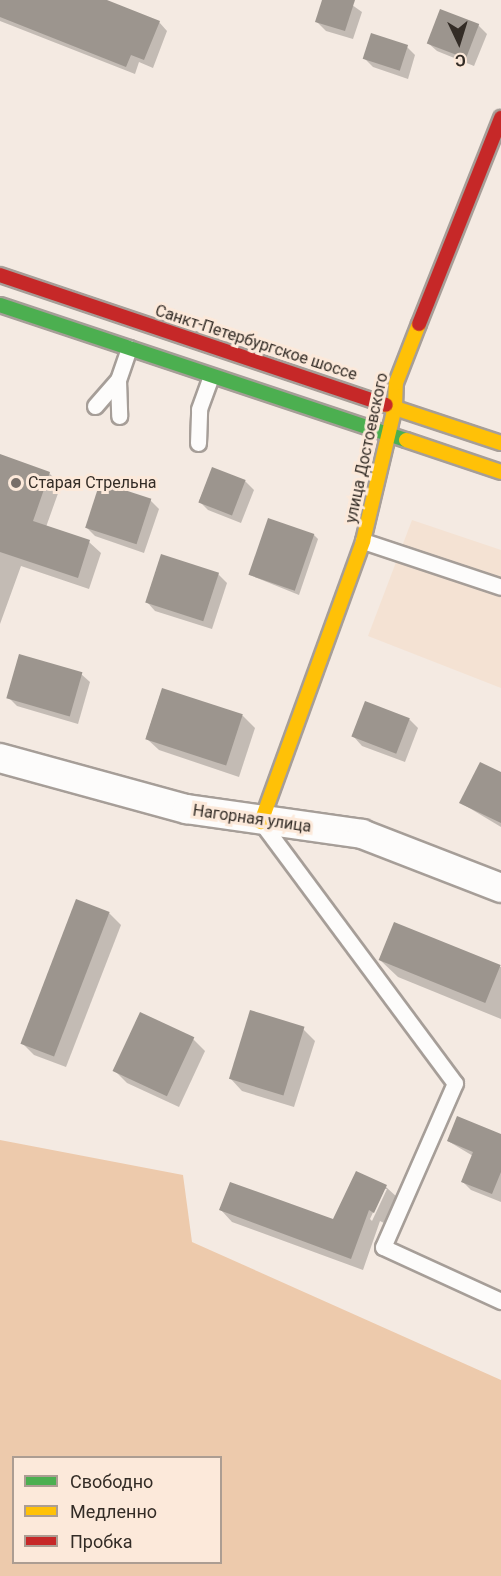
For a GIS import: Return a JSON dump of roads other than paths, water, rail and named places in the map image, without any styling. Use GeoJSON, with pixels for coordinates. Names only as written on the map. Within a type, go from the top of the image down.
{"type":"FeatureCollection","features":[{"type":"Feature","properties":{"kind":"main road","name":"улица Достоевского"},"geometry":{"type":"LineString","coordinates":[[261,822],[363,541],[395,407],[396,383],[501,118]]}},
{"type":"Feature","properties":{"kind":"main road","name":"Санкт-Петербургское шоссе"},"geometry":{"type":"LineString","coordinates":[[0,275],[501,442]]}},
{"type":"Feature","properties":{"kind":"main road"},"geometry":{"type":"LineString","coordinates":[[0,305],[501,472]]}},
{"type":"Feature","properties":{"kind":"street","name":"Нагорная улица"},"geometry":{"type":"LineString","coordinates":[[0,758],[187,810],[261,822],[362,834],[501,888]]}},
{"type":"Feature","properties":{"kind":"lane"},"geometry":{"type":"LineString","coordinates":[[118,416],[118,380],[129,348]]}},
{"type":"Feature","properties":{"kind":"lane"},"geometry":{"type":"LineString","coordinates":[[198,443],[199,409],[211,376]]}},
{"type":"Feature","properties":{"kind":"lane"},"geometry":{"type":"LineString","coordinates":[[95,405],[118,380]]}},
{"type":"Feature","properties":{"kind":"lane"},"geometry":{"type":"LineString","coordinates":[[363,541],[501,587]]}},
{"type":"Feature","properties":{"kind":"lane"},"geometry":{"type":"LineString","coordinates":[[261,822],[455,1083],[383,1247],[501,1301]]}},
{"type":"Feature","properties":{"kind":"place","name":"Старая Стрельна"},"geometry":{"type":"Point","coordinates":[16,483]}}]}
